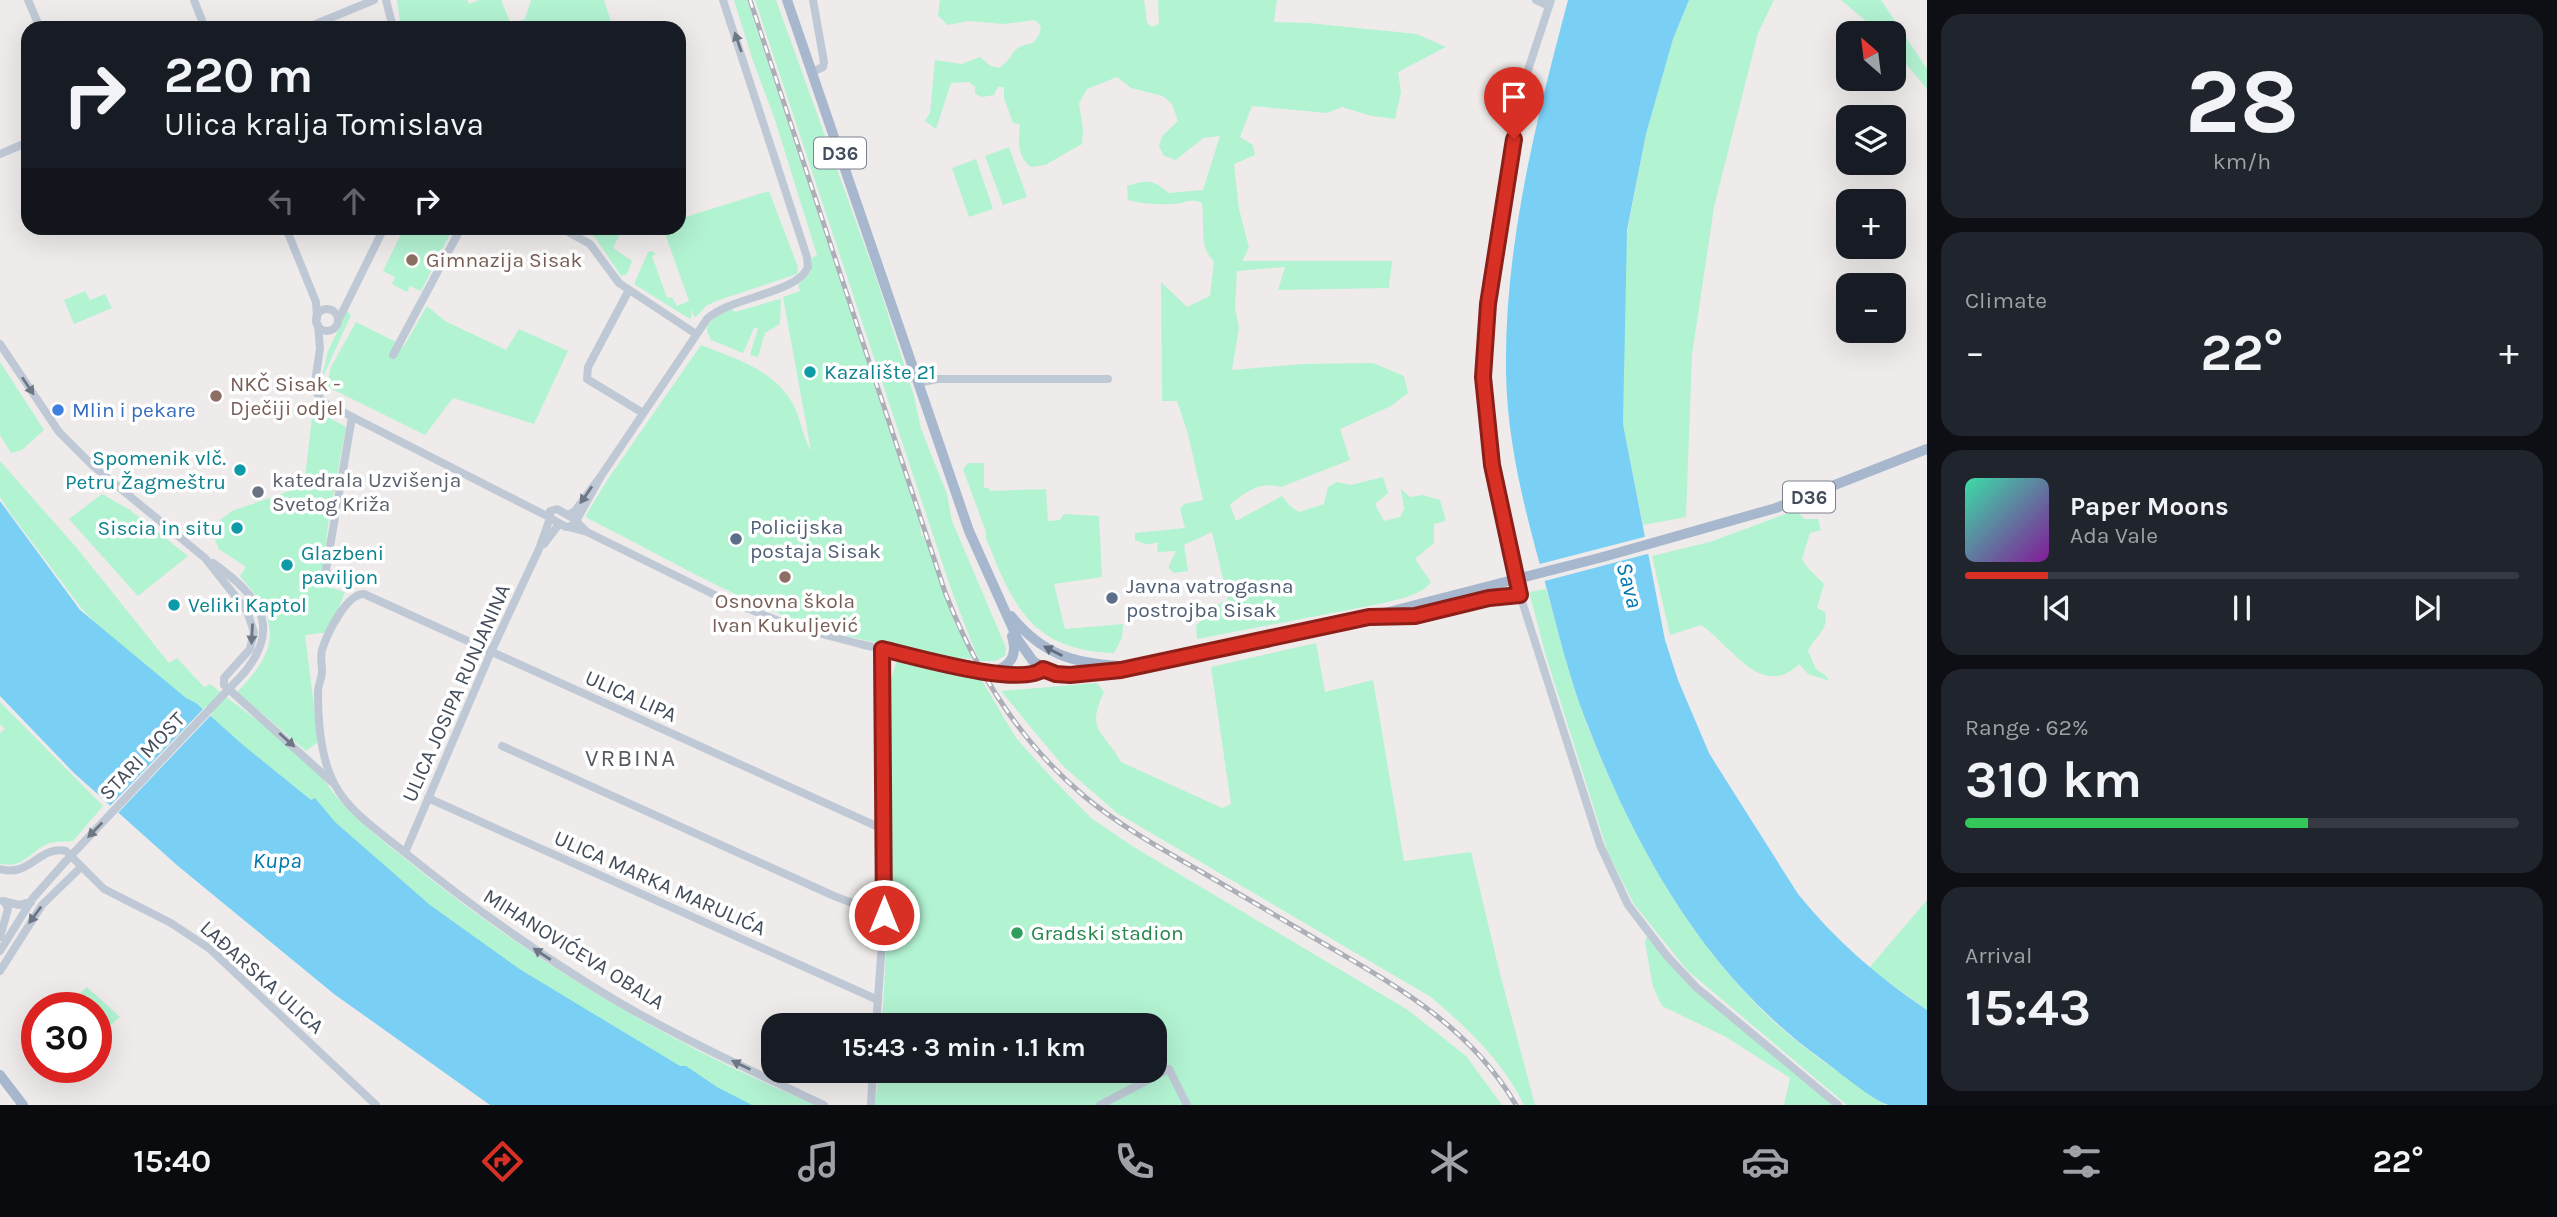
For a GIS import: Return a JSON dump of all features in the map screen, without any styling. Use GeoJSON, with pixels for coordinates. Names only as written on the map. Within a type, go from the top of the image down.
{"type":"FeatureCollection","features":[{"type":"Feature","properties":{"kind":"main road","name":"D36"},"geometry":{"type":"LineString","coordinates":[[787,0],[969,531],[1010,623],[1029,658],[1043,669],[1070,675],[1143,667],[1369,617],[1715,527],[1807,498],[1927,449]]}},
{"type":"Feature","properties":{"kind":"main road"},"geometry":{"type":"LineString","coordinates":[[1369,617],[1415,616],[1489,598],[1520,595]]}},
{"type":"Feature","properties":{"kind":"main road","name":"D36"},"geometry":{"type":"LineString","coordinates":[[997,597],[1026,634],[1059,656],[1085,663],[1143,667]]}},
{"type":"Feature","properties":{"kind":"main road"},"geometry":{"type":"LineString","coordinates":[[991,673],[1007,666],[1015,654],[1010,623]]}},
{"type":"Feature","properties":{"kind":"main road"},"geometry":{"type":"LineString","coordinates":[[0,1075],[23,1105]]}},
{"type":"Feature","properties":{"kind":"street"},"geometry":{"type":"LineString","coordinates":[[28,0],[37,21]]}},
{"type":"Feature","properties":{"kind":"street"},"geometry":{"type":"LineString","coordinates":[[194,0],[202,21]]}},
{"type":"Feature","properties":{"kind":"street"},"geometry":{"type":"LineString","coordinates":[[323,21],[374,0]]}},
{"type":"Feature","properties":{"kind":"street"},"geometry":{"type":"LineString","coordinates":[[386,0],[391,21]]}},
{"type":"Feature","properties":{"kind":"street"},"geometry":{"type":"LineString","coordinates":[[572,522],[707,319],[720,309],[794,283],[803,278],[808,267],[752,84],[723,0]]}},
{"type":"Feature","properties":{"kind":"street"},"geometry":{"type":"LineString","coordinates":[[812,72],[824,67],[821,35],[813,0]]}},
{"type":"Feature","properties":{"kind":"street"},"geometry":{"type":"LineString","coordinates":[[1536,0],[1550,3],[1528,69],[1510,152],[1483,348],[1483,394],[1488,443],[1520,595],[1600,845],[1628,905],[1667,956],[1696,987],[1838,1105]]}},
{"type":"Feature","properties":{"kind":"street"},"geometry":{"type":"LineString","coordinates":[[0,154],[21,145]]}},
{"type":"Feature","properties":{"kind":"street"},"geometry":{"type":"LineString","coordinates":[[289,235],[316,302],[320,348],[314,392],[323,402],[559,523],[572,522]]}},
{"type":"Feature","properties":{"kind":"street"},"geometry":{"type":"LineString","coordinates":[[320,348],[338,321],[380,235]]}},
{"type":"Feature","properties":{"kind":"street"},"geometry":{"type":"LineString","coordinates":[[393,355],[457,235]]}},
{"type":"Feature","properties":{"kind":"street"},"geometry":{"type":"LineString","coordinates":[[574,235],[590,244],[619,283],[696,334]]}},
{"type":"Feature","properties":{"kind":"street"},"geometry":{"type":"LineString","coordinates":[[629,290],[586,374],[587,379],[643,413]]}},
{"type":"Feature","properties":{"kind":"street"},"geometry":{"type":"LineString","coordinates":[[316,302],[336,314],[338,321]]}},
{"type":"Feature","properties":{"kind":"street"},"geometry":{"type":"LineString","coordinates":[[317,321],[320,312],[345,303]]}},
{"type":"Feature","properties":{"kind":"street"},"geometry":{"type":"LineString","coordinates":[[317,321],[325,331],[332,330]]}},
{"type":"Feature","properties":{"kind":"street"},"geometry":{"type":"LineString","coordinates":[[0,344],[56,427],[88,462],[205,558]]}},
{"type":"Feature","properties":{"kind":"street"},"geometry":{"type":"LineString","coordinates":[[919,383],[937,379],[1108,379]]}},
{"type":"Feature","properties":{"kind":"street"},"geometry":{"type":"LineString","coordinates":[[350,585],[330,577],[326,570],[352,417]]}},
{"type":"Feature","properties":{"kind":"street"},"geometry":{"type":"LineString","coordinates":[[526,504],[555,509],[587,531],[750,611],[790,626],[991,673],[1029,676],[1043,669]]}},
{"type":"Feature","properties":{"kind":"street","name":"ULICA JOSIPA RUNJANINA"},"geometry":{"type":"LineString","coordinates":[[403,851],[407,848],[491,652],[540,549],[550,511],[555,509]]}},
{"type":"Feature","properties":{"kind":"street","name":"ULICA JOSIPA RUNJANINA"},"geometry":{"type":"LineString","coordinates":[[540,549],[559,523]]}},
{"type":"Feature","properties":{"kind":"street","name":"STARI MOST"},"geometry":{"type":"LineString","coordinates":[[0,951],[31,902],[65,862],[243,674],[258,654],[264,631],[257,607],[236,581],[205,558]]}},
{"type":"Feature","properties":{"kind":"street","name":"MIHANOVIĆEVA OBALA"},"geometry":{"type":"LineString","coordinates":[[205,558],[243,605],[253,624],[250,649],[224,678],[224,685],[303,754],[334,784],[356,811],[410,859],[480,912],[625,1005],[824,1105]]}},
{"type":"Feature","properties":{"kind":"street","name":"MIHANOVIĆEVA OBALA"},"geometry":{"type":"LineString","coordinates":[[334,784],[323,744],[318,689],[322,673],[321,653],[347,602],[355,595],[364,594]]}},
{"type":"Feature","properties":{"kind":"street","name":"ULICA LIPA"},"geometry":{"type":"LineString","coordinates":[[364,594],[885,830]]}},
{"type":"Feature","properties":{"kind":"street"},"geometry":{"type":"LineString","coordinates":[[877,1013],[884,915],[882,649]]}},
{"type":"Feature","properties":{"kind":"street"},"geometry":{"type":"LineString","coordinates":[[303,754],[318,751],[323,744]]}},
{"type":"Feature","properties":{"kind":"street"},"geometry":{"type":"LineString","coordinates":[[502,746],[834,896],[884,915]]}},
{"type":"Feature","properties":{"kind":"street","name":"ULICA MARKA MARULIĆA"},"geometry":{"type":"LineString","coordinates":[[428,798],[878,1000]]}},
{"type":"Feature","properties":{"kind":"street","name":"LAĐARSKA ULICA"},"geometry":{"type":"LineString","coordinates":[[0,869],[8,872],[22,870],[49,852],[66,852],[107,891],[179,928],[210,949],[371,1103]]}},
{"type":"Feature","properties":{"kind":"street"},"geometry":{"type":"LineString","coordinates":[[0,971],[42,905],[81,867]]}},
{"type":"Feature","properties":{"kind":"street"},"geometry":{"type":"LineString","coordinates":[[3,901],[19,905],[31,902]]}},
{"type":"Feature","properties":{"kind":"street"},"geometry":{"type":"LineString","coordinates":[[0,937],[8,909],[3,901]]}},
{"type":"Feature","properties":{"kind":"street"},"geometry":{"type":"LineString","coordinates":[[1100,1105],[1169,1069],[1187,1105]]}},
{"type":"Feature","properties":{"kind":"street"},"geometry":{"type":"LineString","coordinates":[[871,1105],[872,1083]]}},
{"type":"Feature","properties":{"kind":"street"},"geometry":{"type":"LineString","coordinates":[[871,1092],[878,1105]]}},
{"type":"Feature","properties":{"kind":"green space"},"geometry":{"type":"Polygon","coordinates":[[[397,0],[467,0],[469,4],[479,0],[501,0],[510,21],[400,21],[397,0]]]}},
{"type":"Feature","properties":{"kind":"green space"},"geometry":{"type":"Polygon","coordinates":[[[531,0],[604,0],[611,21],[519,21],[525,19],[531,0]]]}},
{"type":"Feature","properties":{"kind":"green space"},"geometry":{"type":"Polygon","coordinates":[[[734,0],[747,0],[920,524],[921,535],[955,624],[974,659],[853,638],[820,628],[731,592],[587,518],[586,515],[608,479],[701,345],[754,367],[777,384],[794,406],[811,451],[783,297],[800,291],[798,285],[810,273],[812,258],[817,255],[734,0]]]}},
{"type":"Feature","properties":{"kind":"green space"},"geometry":{"type":"Polygon","coordinates":[[[755,0],[776,0],[877,280],[914,396],[921,429],[947,494],[952,521],[1006,648],[1005,656],[995,661],[979,661],[951,589],[755,0]]]}},
{"type":"Feature","properties":{"kind":"green space"},"geometry":{"type":"Polygon","coordinates":[[[940,0],[1144,0],[1147,23],[1152,27],[1159,24],[1158,0],[1277,0],[1274,22],[1417,34],[1446,47],[1398,72],[1401,92],[1395,119],[1372,116],[1342,107],[1327,113],[1252,106],[1240,137],[1253,145],[1255,155],[1234,164],[1239,209],[1249,248],[1242,261],[1392,261],[1389,288],[1278,290],[1285,267],[1237,271],[1235,308],[1239,328],[1232,370],[1303,364],[1373,363],[1404,376],[1408,393],[1391,406],[1340,429],[1350,460],[1281,487],[1266,485],[1247,492],[1230,505],[1236,521],[1282,496],[1299,512],[1324,504],[1328,487],[1337,482],[1351,485],[1383,477],[1388,493],[1375,504],[1384,521],[1400,517],[1404,509],[1401,489],[1410,497],[1422,495],[1440,500],[1446,521],[1434,524],[1434,543],[1415,559],[1431,582],[1427,587],[1407,597],[1379,604],[1197,639],[1196,625],[1203,619],[1206,610],[1228,600],[1212,532],[1184,545],[1188,571],[1174,573],[1169,569],[1169,565],[1176,551],[1158,552],[1159,542],[1142,543],[1135,540],[1135,533],[1185,528],[1180,509],[1184,504],[1203,500],[1188,434],[1177,401],[1162,401],[1161,282],[1187,307],[1210,296],[1214,261],[1204,242],[1202,203],[1191,201],[1157,204],[1128,200],[1127,186],[1149,182],[1168,193],[1203,190],[1220,136],[1203,138],[1176,160],[1164,156],[1159,146],[1162,136],[1178,121],[1172,104],[1163,96],[1131,88],[1117,77],[1087,89],[1079,103],[1082,144],[1045,165],[1031,167],[1023,158],[1019,142],[1020,124],[1013,123],[1004,98],[1004,87],[998,87],[994,95],[982,97],[975,94],[975,87],[969,82],[951,83],[936,129],[925,121],[930,113],[935,60],[962,64],[980,57],[991,66],[999,68],[1020,47],[1033,43],[1041,26],[1035,20],[1003,24],[968,21],[948,25],[938,16],[940,0]]]}},
{"type":"Feature","properties":{"kind":"green space"},"geometry":{"type":"Polygon","coordinates":[[[1689,0],[1774,0],[1758,33],[1714,207],[1692,355],[1686,517],[1643,525],[1623,424],[1625,243],[1646,134],[1673,39],[1689,0]]]}},
{"type":"Feature","properties":{"kind":"green space"},"geometry":{"type":"Polygon","coordinates":[[[1841,0],[1881,0],[1895,21],[1866,21],[1841,0]]]}},
{"type":"Feature","properties":{"kind":"green space"},"geometry":{"type":"Polygon","coordinates":[[[1906,38],[1927,69],[1927,89],[1906,63],[1906,38]]]}},
{"type":"Feature","properties":{"kind":"green space"},"geometry":{"type":"Polygon","coordinates":[[[1009,147],[1027,197],[1003,205],[985,156],[1009,147]]]}},
{"type":"Feature","properties":{"kind":"green space"},"geometry":{"type":"Polygon","coordinates":[[[976,159],[993,209],[969,217],[952,168],[976,159]]]}},
{"type":"Feature","properties":{"kind":"green space"},"geometry":{"type":"Polygon","coordinates":[[[769,191],[798,267],[797,274],[716,301],[706,306],[695,318],[691,308],[690,319],[634,284],[648,252],[652,251],[656,254],[652,256],[667,298],[672,297],[677,306],[689,301],[665,235],[686,235],[686,217],[769,191]]]}},
{"type":"Feature","properties":{"kind":"green space"},"geometry":{"type":"Polygon","coordinates":[[[401,235],[449,235],[421,291],[410,286],[407,292],[392,284],[395,277],[383,271],[401,235]]]}},
{"type":"Feature","properties":{"kind":"green space"},"geometry":{"type":"Polygon","coordinates":[[[591,235],[620,235],[613,248],[632,261],[627,274],[621,276],[591,235]]]}},
{"type":"Feature","properties":{"kind":"green space"},"geometry":{"type":"Polygon","coordinates":[[[85,291],[90,300],[105,294],[112,308],[74,324],[64,300],[85,291]]]}},
{"type":"Feature","properties":{"kind":"green space"},"geometry":{"type":"Polygon","coordinates":[[[779,299],[780,324],[765,333],[758,357],[750,355],[758,328],[754,328],[743,353],[711,340],[707,331],[708,325],[716,316],[732,309],[735,312],[779,299]]]}},
{"type":"Feature","properties":{"kind":"green space"},"geometry":{"type":"Polygon","coordinates":[[[427,306],[445,321],[506,350],[519,329],[568,351],[534,424],[453,398],[425,435],[328,387],[331,367],[356,322],[404,346],[427,306]]]}},
{"type":"Feature","properties":{"kind":"green space"},"geometry":{"type":"Polygon","coordinates":[[[347,311],[351,315],[321,381],[328,351],[347,311]]]}},
{"type":"Feature","properties":{"kind":"green space"},"geometry":{"type":"Polygon","coordinates":[[[0,362],[44,430],[22,450],[11,453],[0,435],[0,362]]]}},
{"type":"Feature","properties":{"kind":"green space"},"geometry":{"type":"Polygon","coordinates":[[[313,409],[346,427],[329,518],[321,585],[345,592],[330,632],[305,635],[318,738],[318,742],[306,751],[237,692],[262,662],[270,635],[268,621],[263,607],[240,576],[246,567],[219,549],[214,537],[220,520],[232,511],[304,486],[313,409]]]}},
{"type":"Feature","properties":{"kind":"green space"},"geometry":{"type":"Polygon","coordinates":[[[0,461],[76,547],[169,663],[177,658],[204,687],[210,684],[298,753],[372,832],[450,894],[549,964],[652,1026],[761,1083],[816,1105],[630,1105],[164,699],[82,609],[0,497],[0,461]]]}},
{"type":"Feature","properties":{"kind":"green space"},"geometry":{"type":"Polygon","coordinates":[[[968,463],[984,463],[984,488],[989,488],[990,491],[1046,489],[1048,521],[1060,520],[1064,514],[1099,516],[1102,577],[1054,584],[1065,629],[1123,624],[1122,638],[1114,653],[1063,644],[1045,634],[1029,620],[1006,584],[986,538],[963,469],[968,463]]]}},
{"type":"Feature","properties":{"kind":"green space"},"geometry":{"type":"Polygon","coordinates":[[[102,494],[130,510],[188,556],[138,596],[69,519],[102,494]]]}},
{"type":"Feature","properties":{"kind":"green space"},"geometry":{"type":"Polygon","coordinates":[[[1796,510],[1804,519],[1818,519],[1821,530],[1810,533],[1802,559],[1824,584],[1817,608],[1825,612],[1825,624],[1808,651],[1816,669],[1830,681],[1808,674],[1799,664],[1785,674],[1772,676],[1760,673],[1747,666],[1701,625],[1670,635],[1652,556],[1710,542],[1796,510]]]}},
{"type":"Feature","properties":{"kind":"green space"},"geometry":{"type":"Polygon","coordinates":[[[1546,589],[1580,705],[1603,763],[1642,844],[1688,920],[1714,956],[1774,1022],[1814,1055],[1885,1105],[1847,1105],[1687,970],[1634,904],[1608,853],[1546,656],[1529,592],[1546,589]]]}},
{"type":"Feature","properties":{"kind":"green space"},"geometry":{"type":"Polygon","coordinates":[[[1316,643],[1325,692],[1373,680],[1404,861],[1471,852],[1535,1105],[1524,1105],[1495,1060],[1471,1033],[1431,997],[1117,813],[1063,766],[1001,691],[1097,683],[1104,692],[1096,715],[1099,730],[1121,762],[1222,808],[1231,804],[1211,667],[1316,643]]]}},
{"type":"Feature","properties":{"kind":"green space"},"geometry":{"type":"Polygon","coordinates":[[[897,661],[981,679],[1016,738],[1091,818],[1132,846],[1408,1010],[1466,1056],[1502,1105],[875,1105],[878,1083],[1167,1083],[1167,1013],[883,1013],[892,841],[889,684],[897,661]]]}},
{"type":"Feature","properties":{"kind":"green space"},"geometry":{"type":"Polygon","coordinates":[[[0,702],[103,806],[73,841],[50,843],[22,861],[9,865],[0,864],[0,733],[5,729],[0,724],[0,702]]]}},
{"type":"Feature","properties":{"kind":"green space"},"geometry":{"type":"Polygon","coordinates":[[[1927,900],[1927,1010],[1869,968],[1927,900]]]}},
{"type":"Feature","properties":{"kind":"green space"},"geometry":{"type":"Polygon","coordinates":[[[1648,934],[1685,978],[1835,1105],[1784,1105],[1790,1078],[1726,1037],[1662,1006],[1653,987],[1645,942],[1648,934]]]}},
{"type":"Feature","properties":{"kind":"green space"},"geometry":{"type":"Polygon","coordinates":[[[112,1010],[120,1017],[112,1024],[112,1010]]]}},
{"type":"Feature","properties":{"kind":"water","name":"Sava"},"geometry":{"type":"Polygon","coordinates":[[[1568,0],[1689,0],[1673,39],[1646,134],[1627,230],[1623,424],[1665,640],[1678,680],[1709,753],[1798,894],[1858,957],[1927,1010],[1927,1105],[1889,1105],[1875,1098],[1779,1025],[1742,989],[1679,907],[1652,863],[1606,769],[1574,688],[1519,480],[1510,426],[1506,372],[1510,278],[1516,231],[1534,138],[1568,0]]]}},
{"type":"Feature","properties":{"kind":"water","name":"Kupa"},"geometry":{"type":"Polygon","coordinates":[[[0,501],[80,610],[311,800],[315,798],[335,822],[430,905],[521,970],[680,1066],[686,1066],[717,1087],[752,1105],[490,1105],[334,994],[178,866],[74,773],[0,696],[0,501]]]}},
{"type":"Feature","properties":{"kind":"pier"},"geometry":{"type":"Polygon","coordinates":[[[1648,536],[1651,553],[1541,582],[1536,565],[1648,536]]]}},
{"type":"Feature","properties":{"kind":"pier"},"geometry":{"type":"Polygon","coordinates":[[[206,706],[213,713],[116,815],[108,808],[206,706]]]}},
{"type":"Feature","properties":{"kind":"railway"},"geometry":{"type":"LineString","coordinates":[[750,0],[945,592],[970,649],[1002,703],[1061,775],[1098,807],[1155,845],[1411,997],[1458,1034],[1479,1055],[1516,1105]]}},
{"type":"Feature","properties":{"kind":"place","name":"Gimnazija Sisak"},"geometry":{"type":"Point","coordinates":[412,260]}},
{"type":"Feature","properties":{"kind":"place","name":"Kazalište 21"},"geometry":{"type":"Point","coordinates":[810,372]}},
{"type":"Feature","properties":{"kind":"place","name":"NKČ Sisak - Dječiji odjel"},"geometry":{"type":"Point","coordinates":[216,396]}},
{"type":"Feature","properties":{"kind":"place","name":"Mlin i pekare"},"geometry":{"type":"Point","coordinates":[58,410]}},
{"type":"Feature","properties":{"kind":"place","name":"Spomenik vlč. Petru Žagmeštru"},"geometry":{"type":"Point","coordinates":[240,470]}},
{"type":"Feature","properties":{"kind":"place","name":"katedrala Uzvišenja Svetog Križa"},"geometry":{"type":"Point","coordinates":[258,492]}},
{"type":"Feature","properties":{"kind":"place","name":"Siscia in situ"},"geometry":{"type":"Point","coordinates":[237,528]}},
{"type":"Feature","properties":{"kind":"place","name":"Policijska postaja Sisak"},"geometry":{"type":"Point","coordinates":[736,539]}},
{"type":"Feature","properties":{"kind":"place","name":"Glazbeni paviljon"},"geometry":{"type":"Point","coordinates":[287,565]}},
{"type":"Feature","properties":{"kind":"place","name":"Osnovna škola Ivan Kukuljević"},"geometry":{"type":"Point","coordinates":[785,577]}},
{"type":"Feature","properties":{"kind":"place","name":"Javna vatrogasna postrojba Sisak"},"geometry":{"type":"Point","coordinates":[1112,598]}},
{"type":"Feature","properties":{"kind":"place","name":"Veliki Kaptol"},"geometry":{"type":"Point","coordinates":[174,605]}},
{"type":"Feature","properties":{"kind":"place","name":"Gradski stadion"},"geometry":{"type":"Point","coordinates":[1017,933]}},
{"type":"Feature","properties":{"kind":"district","name":"VRBINA"},"geometry":{"type":"Point","coordinates":[631,758]}},
{"type":"Feature","properties":{"kind":"route"},"geometry":{"type":"LineString","coordinates":[[884,915],[882,649],[991,673],[1029,676],[1043,669],[1062,675],[1098,674],[1143,667],[1369,617],[1415,616],[1489,598],[1520,595],[1492,465],[1483,377],[1488,304],[1514,139]]}}]}
